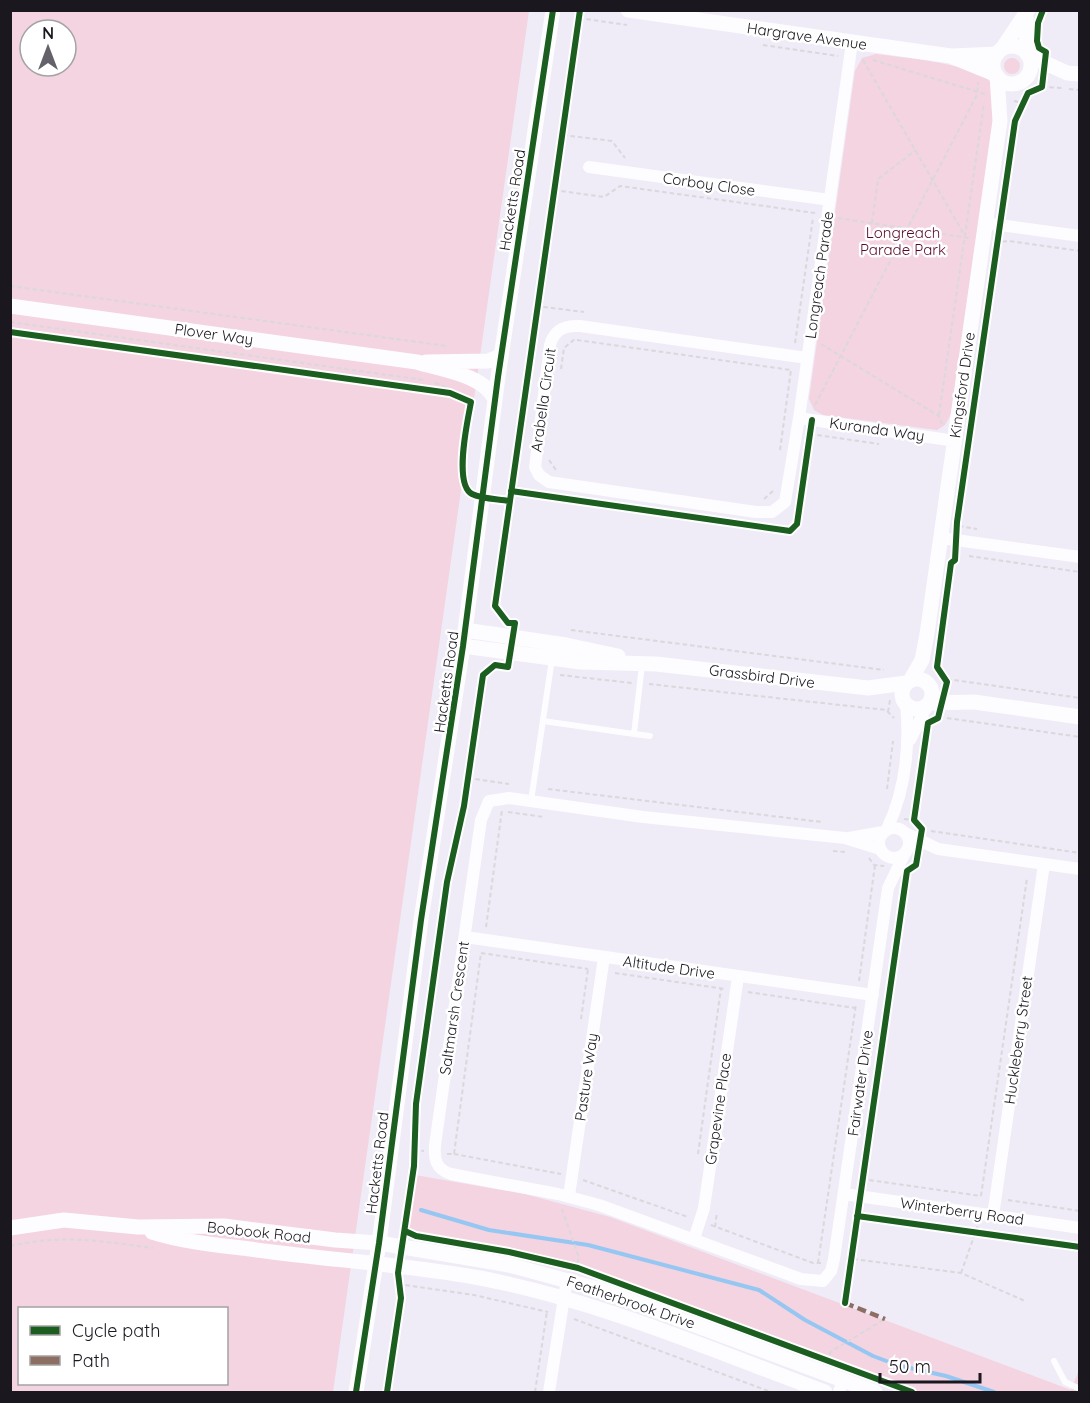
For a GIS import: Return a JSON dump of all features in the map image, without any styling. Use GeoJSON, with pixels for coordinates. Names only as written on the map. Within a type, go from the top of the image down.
{"type":"FeatureCollection","features":[{"type":"Feature","properties":{"kind":"street","name":"Hacketts Road"},"geometry":{"type":"LineString","coordinates":[[356,1392],[379,1243],[416,955],[463,646],[501,356],[553,10]]}},
{"type":"Feature","properties":{"kind":"street","name":"Hargrave Avenue"},"geometry":{"type":"LineString","coordinates":[[628,10],[951,56],[1000,51],[1016,46],[1028,55]]}},
{"type":"Feature","properties":{"kind":"street"},"geometry":{"type":"LineString","coordinates":[[1000,51],[1027,12]]}},
{"type":"Feature","properties":{"kind":"street"},"geometry":{"type":"LineString","coordinates":[[1027,12],[1028,55],[1032,84]]}},
{"type":"Feature","properties":{"kind":"street","name":"Longreach Parade"},"geometry":{"type":"LineString","coordinates":[[781,507],[787,495],[806,419],[807,358],[852,42]]}},
{"type":"Feature","properties":{"kind":"street","name":"Kingsford Drive"},"geometry":{"type":"LineString","coordinates":[[908,682],[925,649],[941,538],[948,440],[993,224],[1000,121],[1007,101],[991,73],[1000,51]]}},
{"type":"Feature","properties":{"kind":"street"},"geometry":{"type":"LineString","coordinates":[[1028,55],[1073,73]]}},
{"type":"Feature","properties":{"kind":"street","name":"Hargrave Avenue"},"geometry":{"type":"LineString","coordinates":[[951,56],[1008,83],[1032,84]]}},
{"type":"Feature","properties":{"kind":"street"},"geometry":{"type":"LineString","coordinates":[[1007,101],[1032,84],[1073,73]]}},
{"type":"Feature","properties":{"kind":"street","name":"Corboy Close"},"geometry":{"type":"LineString","coordinates":[[589,167],[830,200]]}},
{"type":"Feature","properties":{"kind":"street"},"geometry":{"type":"LineString","coordinates":[[993,224],[1080,236]]}},
{"type":"Feature","properties":{"kind":"street","name":"Plover Way"},"geometry":{"type":"LineString","coordinates":[[10,306],[417,362],[488,361],[501,356]]}},
{"type":"Feature","properties":{"kind":"street","name":"Arabella Circuit"},"geometry":{"type":"LineString","coordinates":[[577,326],[567,326],[558,331],[550,345],[535,457],[535,467],[543,479],[559,484],[756,512],[772,512],[781,507]]}},
{"type":"Feature","properties":{"kind":"street"},"geometry":{"type":"LineString","coordinates":[[577,326],[807,358]]}},
{"type":"Feature","properties":{"kind":"street","name":"Plover Way"},"geometry":{"type":"LineString","coordinates":[[417,362],[474,380],[485,386],[495,399]]}},
{"type":"Feature","properties":{"kind":"street","name":"Kuranda Way"},"geometry":{"type":"LineString","coordinates":[[806,419],[948,440]]}},
{"type":"Feature","properties":{"kind":"street"},"geometry":{"type":"LineString","coordinates":[[941,538],[1080,557]]}},
{"type":"Feature","properties":{"kind":"street","name":"Grassbird Drive"},"geometry":{"type":"LineString","coordinates":[[465,630],[566,645],[649,664]]}},
{"type":"Feature","properties":{"kind":"street","name":"Grassbird Drive"},"geometry":{"type":"LineString","coordinates":[[463,646],[552,659],[649,664],[868,688],[908,682]]}},
{"type":"Feature","properties":{"kind":"street","name":"Kingsford Drive"},"geometry":{"type":"LineString","coordinates":[[925,649],[936,696]]}},
{"type":"Feature","properties":{"kind":"street"},"geometry":{"type":"LineString","coordinates":[[905,854],[910,844],[901,798],[909,742],[902,691],[908,682],[919,679],[936,696],[1080,717]]}},
{"type":"Feature","properties":{"kind":"street","name":"Grassbird Drive"},"geometry":{"type":"LineString","coordinates":[[868,688],[904,702]]}},
{"type":"Feature","properties":{"kind":"street"},"geometry":{"type":"LineString","coordinates":[[904,702],[918,709],[936,696]]}},
{"type":"Feature","properties":{"kind":"street"},"geometry":{"type":"LineString","coordinates":[[909,742],[936,696]]}},
{"type":"Feature","properties":{"kind":"street"},"geometry":{"type":"LineString","coordinates":[[503,798],[643,817],[845,838],[882,851],[891,858],[938,849],[1080,869]]}},
{"type":"Feature","properties":{"kind":"street","name":"Saltmarsh Crescent"},"geometry":{"type":"LineString","coordinates":[[434,1152],[482,813],[489,801],[503,798]]}},
{"type":"Feature","properties":{"kind":"street"},"geometry":{"type":"LineString","coordinates":[[882,851],[879,840],[901,798]]}},
{"type":"Feature","properties":{"kind":"street"},"geometry":{"type":"LineString","coordinates":[[845,838],[896,827],[921,835],[938,849]]}},
{"type":"Feature","properties":{"kind":"street","name":"Fairwater Drive"},"geometry":{"type":"LineString","coordinates":[[694,1239],[801,1280],[814,1282],[827,1277],[834,1261],[888,888],[882,851]]}},
{"type":"Feature","properties":{"kind":"street","name":"Fairwater Drive"},"geometry":{"type":"LineString","coordinates":[[888,888],[905,854]]}},
{"type":"Feature","properties":{"kind":"street","name":"Huckleberry Street"},"geometry":{"type":"LineString","coordinates":[[993,1216],[1044,864]]}},
{"type":"Feature","properties":{"kind":"street","name":"Altitude Drive"},"geometry":{"type":"LineString","coordinates":[[465,937],[873,995]]}},
{"type":"Feature","properties":{"kind":"street","name":"Pasture Way"},"geometry":{"type":"LineString","coordinates":[[568,1196],[604,957]]}},
{"type":"Feature","properties":{"kind":"street","name":"Grapevine Place"},"geometry":{"type":"LineString","coordinates":[[694,1239],[701,1221],[738,977]]}},
{"type":"Feature","properties":{"kind":"street"},"geometry":{"type":"LineString","coordinates":[[434,1152],[438,1167],[446,1172],[568,1196],[694,1239]]}},
{"type":"Feature","properties":{"kind":"street","name":"Winterberry Road"},"geometry":{"type":"LineString","coordinates":[[844,1194],[1080,1228]]}},
{"type":"Feature","properties":{"kind":"street","name":"Boobook Road"},"geometry":{"type":"LineString","coordinates":[[10,1228],[64,1220],[138,1227],[224,1226],[379,1243]]}},
{"type":"Feature","properties":{"kind":"street","name":"Boobook Road"},"geometry":{"type":"LineString","coordinates":[[138,1227],[189,1241],[340,1262],[376,1262]]}},
{"type":"Feature","properties":{"kind":"street","name":"Featherbrook Drive"},"geometry":{"type":"LineString","coordinates":[[379,1243],[572,1274],[841,1386],[875,1392]]}},
{"type":"Feature","properties":{"kind":"street","name":"Featherbrook Drive"},"geometry":{"type":"LineString","coordinates":[[376,1262],[497,1282],[563,1298],[617,1314],[825,1392]]}},
{"type":"Feature","properties":{"kind":"street"},"geometry":{"type":"LineString","coordinates":[[549,1392],[563,1298],[572,1274]]}},
{"type":"Feature","properties":{"kind":"lane"},"geometry":{"type":"LineString","coordinates":[[531,801],[552,659]]}},
{"type":"Feature","properties":{"kind":"lane"},"geometry":{"type":"LineString","coordinates":[[634,734],[640,684],[649,664]]}},
{"type":"Feature","properties":{"kind":"lane"},"geometry":{"type":"LineString","coordinates":[[543,721],[650,736]]}},
{"type":"Feature","properties":{"kind":"lane"},"geometry":{"type":"LineString","coordinates":[[1054,1361],[1065,1382],[1080,1389]]}},
{"type":"Feature","properties":{"kind":"path"},"geometry":{"type":"LineString","coordinates":[[577,30],[580,10]]}},
{"type":"Feature","properties":{"kind":"path"},"geometry":{"type":"LineString","coordinates":[[965,238],[863,60],[1007,101]]}},
{"type":"Feature","properties":{"kind":"path"},"geometry":{"type":"LineString","coordinates":[[806,419],[977,92],[991,73]]}},
{"type":"Feature","properties":{"kind":"path"},"geometry":{"type":"LineString","coordinates":[[948,440],[939,416],[965,238],[1007,101],[1032,84],[1080,90]]}},
{"type":"Feature","properties":{"kind":"path"},"geometry":{"type":"LineString","coordinates":[[561,146],[564,123]]}},
{"type":"Feature","properties":{"kind":"path"},"geometry":{"type":"LineString","coordinates":[[562,135],[612,141],[624,158],[635,159]]}},
{"type":"Feature","properties":{"kind":"path"},"geometry":{"type":"LineString","coordinates":[[873,223],[878,179],[916,150]]}},
{"type":"Feature","properties":{"kind":"path"},"geometry":{"type":"LineString","coordinates":[[552,202],[556,179]]}},
{"type":"Feature","properties":{"kind":"path"},"geometry":{"type":"LineString","coordinates":[[554,190],[604,197],[620,186],[990,242],[1009,241],[1080,251]]}},
{"type":"Feature","properties":{"kind":"path"},"geometry":{"type":"LineString","coordinates":[[993,224],[990,242],[995,254]]}},
{"type":"Feature","properties":{"kind":"path"},"geometry":{"type":"LineString","coordinates":[[10,286],[454,347]]}},
{"type":"Feature","properties":{"kind":"path"},"geometry":{"type":"LineString","coordinates":[[536,310],[538,295]]}},
{"type":"Feature","properties":{"kind":"path"},"geometry":{"type":"LineString","coordinates":[[561,370],[564,348],[575,339],[579,312]]}},
{"type":"Feature","properties":{"kind":"path"},"geometry":{"type":"LineString","coordinates":[[10,322],[427,380],[448,388],[450,393]]}},
{"type":"Feature","properties":{"kind":"path"},"geometry":{"type":"LineString","coordinates":[[575,339],[791,370],[778,458]]}},
{"type":"Feature","properties":{"kind":"path"},"geometry":{"type":"LineString","coordinates":[[795,343],[825,344],[939,416]]}},
{"type":"Feature","properties":{"kind":"path"},"geometry":{"type":"LineString","coordinates":[[427,390],[457,396]]}},
{"type":"Feature","properties":{"kind":"path"},"geometry":{"type":"LineString","coordinates":[[810,434],[881,444]]}},
{"type":"Feature","properties":{"kind":"path"},"geometry":{"type":"LineString","coordinates":[[548,459],[556,470]]}},
{"type":"Feature","properties":{"kind":"path"},"geometry":{"type":"LineString","coordinates":[[509,501],[512,482]]}},
{"type":"Feature","properties":{"kind":"path"},"geometry":{"type":"LineString","coordinates":[[764,499],[774,491]]}},
{"type":"Feature","properties":{"kind":"path"},"geometry":{"type":"LineString","coordinates":[[957,522],[957,540]]}},
{"type":"Feature","properties":{"kind":"path"},"geometry":{"type":"LineString","coordinates":[[968,556],[1080,572]]}},
{"type":"Feature","properties":{"kind":"path"},"geometry":{"type":"LineString","coordinates":[[561,629],[894,672]]}},
{"type":"Feature","properties":{"kind":"path"},"geometry":{"type":"LineString","coordinates":[[936,696],[941,672]]}},
{"type":"Feature","properties":{"kind":"path"},"geometry":{"type":"LineString","coordinates":[[608,682],[886,710],[896,722]]}},
{"type":"Feature","properties":{"kind":"path"},"geometry":{"type":"LineString","coordinates":[[936,696],[1080,698]]}},
{"type":"Feature","properties":{"kind":"path"},"geometry":{"type":"LineString","coordinates":[[936,696],[1080,737]]}},
{"type":"Feature","properties":{"kind":"path"},"geometry":{"type":"LineString","coordinates":[[886,793],[894,734]]}},
{"type":"Feature","properties":{"kind":"path"},"geometry":{"type":"LineString","coordinates":[[466,788],[469,767]]}},
{"type":"Feature","properties":{"kind":"path"},"geometry":{"type":"LineString","coordinates":[[468,778],[823,822]]}},
{"type":"Feature","properties":{"kind":"path"},"geometry":{"type":"LineString","coordinates":[[454,1154],[506,784]]}},
{"type":"Feature","properties":{"kind":"path"},"geometry":{"type":"LineString","coordinates":[[916,809],[914,820],[921,835],[1080,853]]}},
{"type":"Feature","properties":{"kind":"path"},"geometry":{"type":"LineString","coordinates":[[818,1263],[876,865]]}},
{"type":"Feature","properties":{"kind":"path"},"geometry":{"type":"LineString","coordinates":[[981,1196],[1027,878]]}},
{"type":"Feature","properties":{"kind":"path"},"geometry":{"type":"LineString","coordinates":[[481,954],[855,1008]]}},
{"type":"Feature","properties":{"kind":"path"},"geometry":{"type":"LineString","coordinates":[[697,1160],[721,988]]}},
{"type":"Feature","properties":{"kind":"path"},"geometry":{"type":"LineString","coordinates":[[414,1138],[414,1153],[454,1154],[571,1176],[818,1263],[851,1259],[961,1274],[1025,1301]]}},
{"type":"Feature","properties":{"kind":"path"},"geometry":{"type":"LineString","coordinates":[[860,1197],[864,1168]]}},
{"type":"Feature","properties":{"kind":"path"},"geometry":{"type":"LineString","coordinates":[[862,1179],[1080,1210]]}},
{"type":"Feature","properties":{"kind":"path"},"geometry":{"type":"LineString","coordinates":[[961,1274],[977,1233],[980,1214]]}},
{"type":"Feature","properties":{"kind":"path"},"geometry":{"type":"LineString","coordinates":[[568,1228],[578,1255],[572,1274]]}},
{"type":"Feature","properties":{"kind":"path"},"geometry":{"type":"LineString","coordinates":[[834,1261],[849,1268],[852,1248]]}},
{"type":"Feature","properties":{"kind":"path"},"geometry":{"type":"LineString","coordinates":[[399,1266],[399,1287],[474,1295],[547,1311],[586,1323],[771,1392]]}},
{"type":"Feature","properties":{"kind":"path"},"geometry":{"type":"LineString","coordinates":[[535,1392],[547,1311]]}},
{"type":"Feature","properties":{"kind":"path"},"geometry":{"type":"LineString","coordinates":[[824,1359],[836,1348],[885,1319]]}},
{"type":"Feature","properties":{"kind":"green space"},"geometry":{"type":"Polygon","coordinates":[[[10,11],[529,11],[333,1392],[11,1392],[10,11]]]}},
{"type":"Feature","properties":{"kind":"green space","name":"Longreach Parade Park"},"geometry":{"type":"Polygon","coordinates":[[[876,54],[958,67],[986,78],[993,90],[992,127],[951,414],[945,425],[937,430],[823,415],[814,410],[809,399],[855,71],[862,58],[876,54]]]}},
{"type":"Feature","properties":{"kind":"green space"},"geometry":{"type":"Polygon","coordinates":[[[1012,58],[1020,66],[1012,74],[1004,66],[1012,58]]]}},
{"type":"Feature","properties":{"kind":"green space"},"geometry":{"type":"Polygon","coordinates":[[[415,1175],[525,1194],[610,1217],[1071,1390],[1079,1370],[1079,1392],[919,1392],[567,1263],[510,1249],[415,1234],[408,1230],[408,1223],[415,1175]]]}},
{"type":"Feature","properties":{"kind":"waterway"},"geometry":{"type":"LineString","coordinates":[[421,1210],[489,1230],[588,1245],[759,1290],[805,1320],[873,1356],[994,1392]]}},
{"type":"Feature","properties":{"kind":"marked path"},"geometry":{"type":"LineString","coordinates":[[845,1303],[885,1319]]}},
{"type":"Feature","properties":{"kind":"cycle path"},"geometry":{"type":"LineString","coordinates":[[356,1392],[379,1243],[421,920],[463,646],[498,377],[553,10]]}},
{"type":"Feature","properties":{"kind":"cycle path"},"geometry":{"type":"LineString","coordinates":[[387,1392],[401,1298],[398,1273],[414,1166],[416,1104],[447,882],[464,806],[483,675],[495,665],[508,667],[515,623],[508,623],[495,606],[580,10]]}},
{"type":"Feature","properties":{"kind":"cycle path"},"geometry":{"type":"LineString","coordinates":[[845,1303],[907,871],[916,865],[922,829],[914,820],[928,723],[938,718],[947,682],[937,667],[951,563],[955,560],[957,522],[1015,121],[1028,93],[1042,87],[1046,52],[1039,48],[1037,41],[1038,23],[1043,10]]}},
{"type":"Feature","properties":{"kind":"cycle path"},"geometry":{"type":"LineString","coordinates":[[10,332],[450,393],[471,402],[463,451],[463,478],[466,488],[476,496],[509,501]]}},
{"type":"Feature","properties":{"kind":"cycle path"},"geometry":{"type":"LineString","coordinates":[[511,491],[790,531],[797,524],[812,420]]}},
{"type":"Feature","properties":{"kind":"cycle path"},"geometry":{"type":"LineString","coordinates":[[857,1216],[1080,1247]]}},
{"type":"Feature","properties":{"kind":"cycle path"},"geometry":{"type":"LineString","coordinates":[[405,1231],[416,1236],[509,1252],[578,1268],[912,1392]]}}]}
